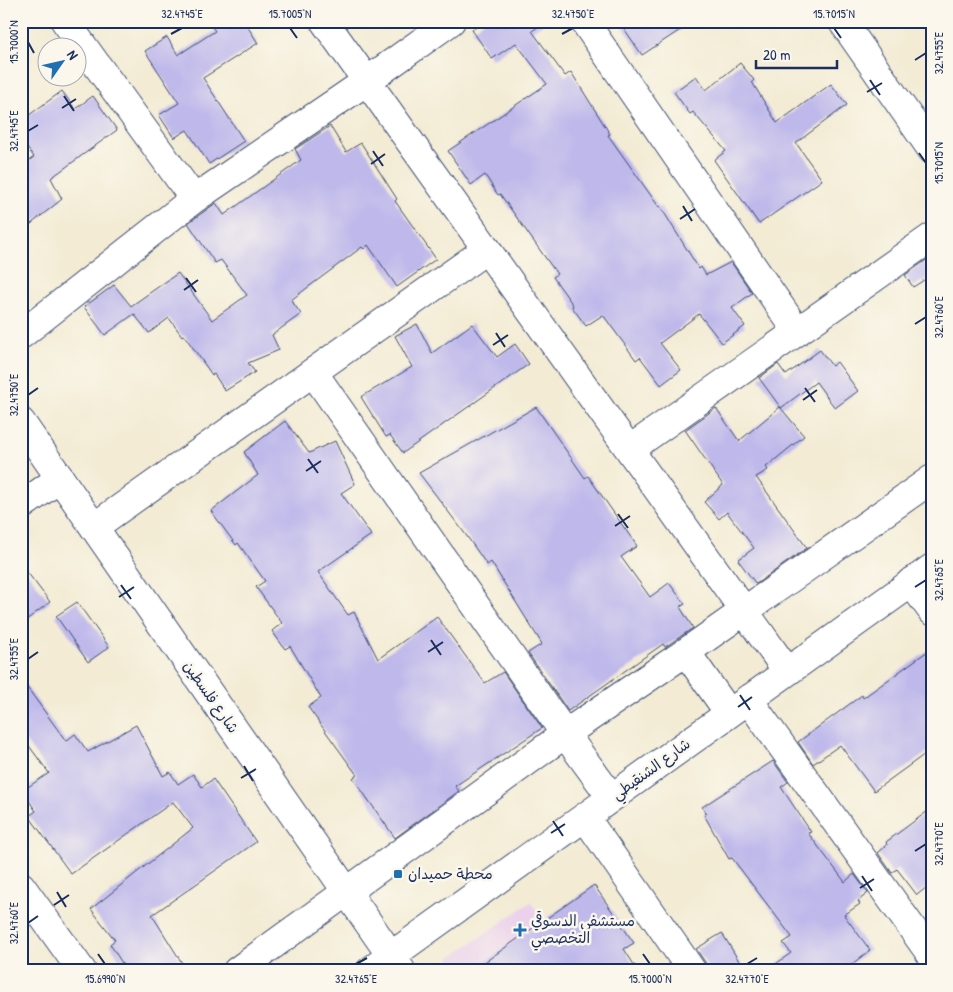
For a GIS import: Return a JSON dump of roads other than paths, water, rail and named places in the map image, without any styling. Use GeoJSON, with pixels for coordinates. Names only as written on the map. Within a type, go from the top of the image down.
{"type":"FeatureCollection","features":[{"type":"Feature","properties":{"kind":"street"},"geometry":{"type":"LineString","coordinates":[[65,21],[194,199]]}},
{"type":"Feature","properties":{"kind":"street"},"geometry":{"type":"LineString","coordinates":[[324,21],[787,671]]}},
{"type":"Feature","properties":{"kind":"street"},"geometry":{"type":"LineString","coordinates":[[21,335],[194,199],[451,21]]}},
{"type":"Feature","properties":{"kind":"street"},"geometry":{"type":"LineString","coordinates":[[584,21],[797,331]]}},
{"type":"Feature","properties":{"kind":"street"},"geometry":{"type":"LineString","coordinates":[[842,21],[932,150]]}},
{"type":"Feature","properties":{"kind":"street"},"geometry":{"type":"LineString","coordinates":[[630,449],[932,237]]}},
{"type":"Feature","properties":{"kind":"street"},"geometry":{"type":"LineString","coordinates":[[94,527],[487,250]]}},
{"type":"Feature","properties":{"kind":"street"},"geometry":{"type":"LineString","coordinates":[[313,372],[611,797]]}},
{"type":"Feature","properties":{"kind":"street","name":"شارع فلسطين"},"geometry":{"type":"LineString","coordinates":[[21,422],[347,891],[388,966]]}},
{"type":"Feature","properties":{"kind":"street"},"geometry":{"type":"LineString","coordinates":[[21,506],[60,478]]}},
{"type":"Feature","properties":{"kind":"street"},"geometry":{"type":"LineString","coordinates":[[237,971],[565,734],[686,652],[932,479]]}},
{"type":"Feature","properties":{"kind":"street"},"geometry":{"type":"LineString","coordinates":[[921,575],[932,611]]}},
{"type":"Feature","properties":{"kind":"street","name":"شارع الشنقيطي"},"geometry":{"type":"LineString","coordinates":[[388,966],[611,797],[921,575]]}},
{"type":"Feature","properties":{"kind":"street"},"geometry":{"type":"LineString","coordinates":[[686,652],[738,706],[932,956]]}},
{"type":"Feature","properties":{"kind":"street"},"geometry":{"type":"LineString","coordinates":[[585,817],[692,971]]}},
{"type":"Feature","properties":{"kind":"street"},"geometry":{"type":"LineString","coordinates":[[21,886],[82,971]]}},
{"type":"Feature","properties":{"kind":"place","name":"محطة حميدان"},"geometry":{"type":"Point","coordinates":[398,874]}},
{"type":"Feature","properties":{"kind":"place","name":"مستشفى الدسوقي التخصصي"},"geometry":{"type":"Point","coordinates":[520,930]}}]}
